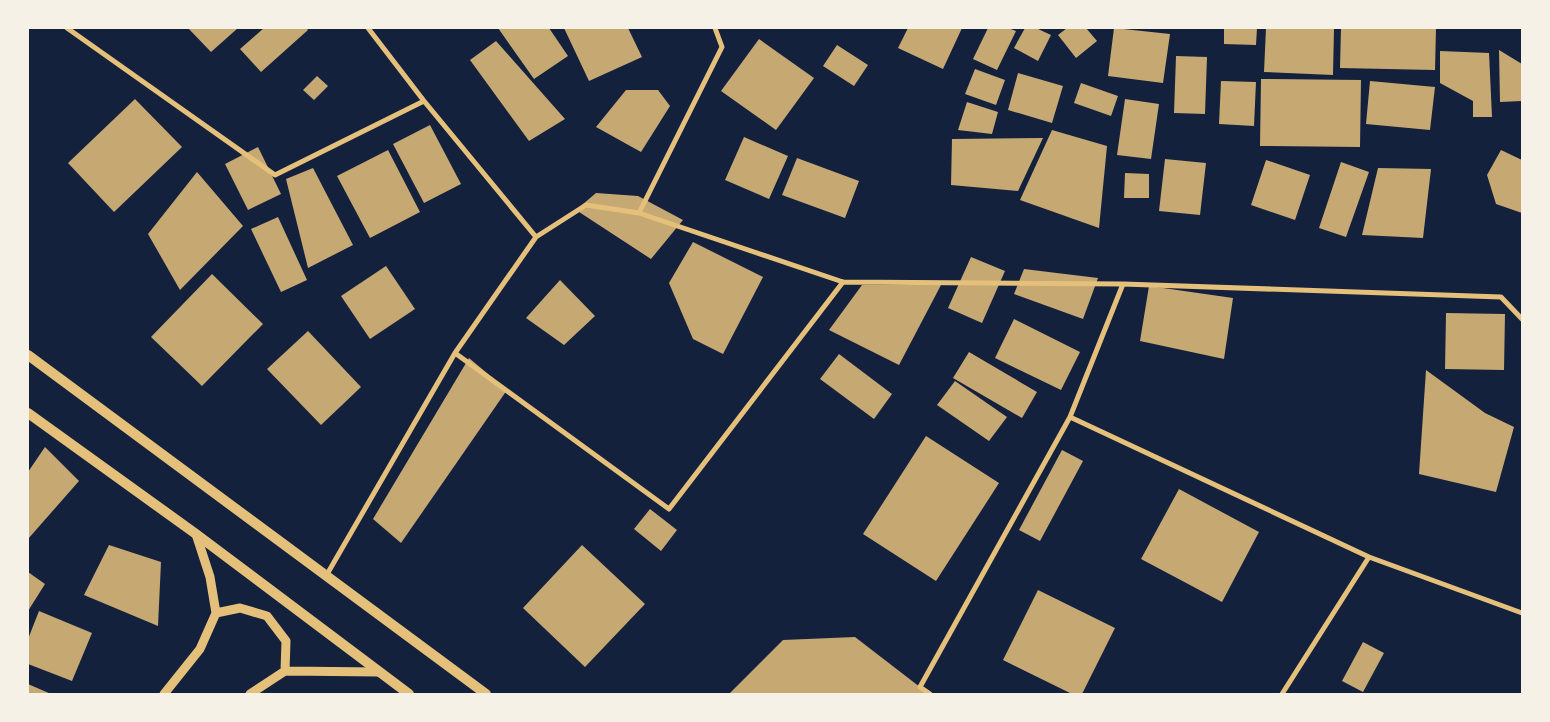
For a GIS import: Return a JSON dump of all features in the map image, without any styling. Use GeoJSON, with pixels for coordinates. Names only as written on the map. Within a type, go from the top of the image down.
{"type":"FeatureCollection","features":[{"type":"Feature","properties":{"kind":"main road"},"geometry":{"type":"LineString","coordinates":[[28,355],[486,694]]}},
{"type":"Feature","properties":{"kind":"main road"},"geometry":{"type":"LineString","coordinates":[[28,413],[196,534],[409,694]]}},
{"type":"Feature","properties":{"kind":"street"},"geometry":{"type":"LineString","coordinates":[[67,28],[275,175],[424,101]]}},
{"type":"Feature","properties":{"kind":"street"},"geometry":{"type":"LineString","coordinates":[[368,28],[424,101],[536,237]]}},
{"type":"Feature","properties":{"kind":"street"},"geometry":{"type":"LineString","coordinates":[[639,213],[722,47],[715,28]]}},
{"type":"Feature","properties":{"kind":"street"},"geometry":{"type":"LineString","coordinates":[[326,576],[455,354],[536,237],[586,205],[639,213],[842,282],[1123,284],[1501,296],[1522,319]]}},
{"type":"Feature","properties":{"kind":"street"},"geometry":{"type":"LineString","coordinates":[[455,354],[669,509],[842,282]]}},
{"type":"Feature","properties":{"kind":"street"},"geometry":{"type":"LineString","coordinates":[[930,694],[920,687],[1070,417],[1123,284]]}},
{"type":"Feature","properties":{"kind":"street"},"geometry":{"type":"LineString","coordinates":[[1070,417],[1369,557],[1522,613]]}},
{"type":"Feature","properties":{"kind":"street"},"geometry":{"type":"LineString","coordinates":[[164,694],[200,649],[216,614],[210,576],[196,534]]}},
{"type":"Feature","properties":{"kind":"street"},"geometry":{"type":"LineString","coordinates":[[1282,694],[1369,557]]}},
{"type":"Feature","properties":{"kind":"street"},"geometry":{"type":"LineString","coordinates":[[216,614],[240,608],[267,616],[286,641],[286,671]]}},
{"type":"Feature","properties":{"kind":"street"},"geometry":{"type":"LineString","coordinates":[[250,694],[286,671],[379,672]]}},
{"type":"Feature","properties":{"kind":"building"},"geometry":{"type":"Polygon","coordinates":[[[188,28],[238,28],[211,52],[188,28]]]}},
{"type":"Feature","properties":{"kind":"building"},"geometry":{"type":"Polygon","coordinates":[[[264,28],[306,28],[308,30],[261,72],[240,49],[264,28]]]}},
{"type":"Feature","properties":{"kind":"building"},"geometry":{"type":"Polygon","coordinates":[[[498,28],[549,28],[568,56],[534,79],[498,28]]]}},
{"type":"Feature","properties":{"kind":"building"},"geometry":{"type":"Polygon","coordinates":[[[564,28],[628,28],[642,57],[589,81],[564,28]]]}},
{"type":"Feature","properties":{"kind":"building"},"geometry":{"type":"Polygon","coordinates":[[[908,28],[962,28],[943,69],[898,48],[908,28]]]}},
{"type":"Feature","properties":{"kind":"building"},"geometry":{"type":"Polygon","coordinates":[[[988,28],[1008,28],[1016,31],[997,70],[973,59],[988,28]]]}},
{"type":"Feature","properties":{"kind":"building"},"geometry":{"type":"Polygon","coordinates":[[[1025,28],[1036,28],[1051,35],[1038,61],[1014,48],[1025,28]]]}},
{"type":"Feature","properties":{"kind":"building"},"geometry":{"type":"Polygon","coordinates":[[[1067,28],[1086,28],[1097,41],[1076,58],[1058,35],[1067,28]]]}},
{"type":"Feature","properties":{"kind":"building"},"geometry":{"type":"Polygon","coordinates":[[[1114,28],[1170,34],[1163,83],[1108,76],[1114,28]]]}},
{"type":"Feature","properties":{"kind":"building"},"geometry":{"type":"Polygon","coordinates":[[[1224,28],[1257,28],[1256,45],[1224,44],[1224,28]]]}},
{"type":"Feature","properties":{"kind":"building"},"geometry":{"type":"Polygon","coordinates":[[[1266,28],[1334,28],[1333,75],[1264,72],[1266,28]]]}},
{"type":"Feature","properties":{"kind":"building"},"geometry":{"type":"Polygon","coordinates":[[[1341,28],[1436,28],[1435,70],[1340,68],[1341,28]]]}},
{"type":"Feature","properties":{"kind":"building"},"geometry":{"type":"Polygon","coordinates":[[[759,39],[814,78],[776,130],[721,91],[759,39]]]}},
{"type":"Feature","properties":{"kind":"building"},"geometry":{"type":"Polygon","coordinates":[[[496,41],[565,119],[529,141],[470,60],[496,41]]]}},
{"type":"Feature","properties":{"kind":"building"},"geometry":{"type":"Polygon","coordinates":[[[837,45],[868,65],[854,86],[823,66],[837,45]]]}},
{"type":"Feature","properties":{"kind":"building"},"geometry":{"type":"Polygon","coordinates":[[[1499,50],[1522,64],[1522,101],[1500,102],[1499,50]]]}},
{"type":"Feature","properties":{"kind":"building"},"geometry":{"type":"Polygon","coordinates":[[[1440,51],[1489,53],[1492,117],[1473,117],[1473,101],[1440,83],[1440,51]]]}},
{"type":"Feature","properties":{"kind":"building"},"geometry":{"type":"Polygon","coordinates":[[[1176,56],[1207,57],[1205,114],[1174,113],[1176,56]]]}},
{"type":"Feature","properties":{"kind":"building"},"geometry":{"type":"Polygon","coordinates":[[[975,69],[1005,80],[996,105],[965,94],[975,69]]]}},
{"type":"Feature","properties":{"kind":"building"},"geometry":{"type":"Polygon","coordinates":[[[1018,73],[1063,86],[1052,123],[1008,110],[1018,73]]]}},
{"type":"Feature","properties":{"kind":"building"},"geometry":{"type":"Polygon","coordinates":[[[317,76],[328,86],[314,100],[303,90],[317,76]]]}},
{"type":"Feature","properties":{"kind":"building"},"geometry":{"type":"Polygon","coordinates":[[[1261,79],[1361,80],[1360,147],[1260,146],[1261,79]]]}},
{"type":"Feature","properties":{"kind":"building"},"geometry":{"type":"Polygon","coordinates":[[[1221,81],[1256,82],[1254,126],[1219,124],[1221,81]]]}},
{"type":"Feature","properties":{"kind":"building"},"geometry":{"type":"Polygon","coordinates":[[[1370,81],[1435,87],[1430,130],[1366,124],[1370,81]]]}},
{"type":"Feature","properties":{"kind":"building"},"geometry":{"type":"Polygon","coordinates":[[[1081,83],[1118,96],[1111,116],[1074,103],[1081,83]]]}},
{"type":"Feature","properties":{"kind":"building"},"geometry":{"type":"Polygon","coordinates":[[[626,90],[658,90],[670,106],[641,152],[596,127],[626,90]]]}},
{"type":"Feature","properties":{"kind":"building"},"geometry":{"type":"Polygon","coordinates":[[[135,99],[182,147],[114,212],[68,163],[135,99]]]}},
{"type":"Feature","properties":{"kind":"building"},"geometry":{"type":"Polygon","coordinates":[[[1125,99],[1159,104],[1151,159],[1117,155],[1125,99]]]}},
{"type":"Feature","properties":{"kind":"building"},"geometry":{"type":"Polygon","coordinates":[[[967,102],[998,112],[992,134],[958,130],[967,102]]]}},
{"type":"Feature","properties":{"kind":"building"},"geometry":{"type":"Polygon","coordinates":[[[430,125],[461,184],[424,203],[393,144],[430,125]]]}},
{"type":"Feature","properties":{"kind":"building"},"geometry":{"type":"Polygon","coordinates":[[[1052,130],[1107,146],[1099,228],[1020,200],[1052,130]]]}},
{"type":"Feature","properties":{"kind":"building"},"geometry":{"type":"Polygon","coordinates":[[[744,137],[788,156],[769,199],[725,180],[744,137]]]}},
{"type":"Feature","properties":{"kind":"building"},"geometry":{"type":"Polygon","coordinates":[[[1043,138],[1018,191],[951,185],[952,139],[1043,138]]]}},
{"type":"Feature","properties":{"kind":"building"},"geometry":{"type":"Polygon","coordinates":[[[258,147],[281,194],[248,210],[225,164],[258,147]]]}},
{"type":"Feature","properties":{"kind":"building"},"geometry":{"type":"Polygon","coordinates":[[[388,150],[420,212],[370,238],[337,176],[388,150]]]}},
{"type":"Feature","properties":{"kind":"building"},"geometry":{"type":"Polygon","coordinates":[[[1501,150],[1522,160],[1522,213],[1496,204],[1487,175],[1501,150]]]}},
{"type":"Feature","properties":{"kind":"building"},"geometry":{"type":"Polygon","coordinates":[[[797,158],[859,181],[845,218],[782,195],[797,158]]]}},
{"type":"Feature","properties":{"kind":"building"},"geometry":{"type":"Polygon","coordinates":[[[1165,159],[1206,163],[1200,215],[1159,211],[1165,159]]]}},
{"type":"Feature","properties":{"kind":"building"},"geometry":{"type":"Polygon","coordinates":[[[1266,160],[1310,175],[1295,220],[1251,205],[1266,160]]]}},
{"type":"Feature","properties":{"kind":"building"},"geometry":{"type":"Polygon","coordinates":[[[1341,162],[1369,172],[1346,237],[1319,228],[1341,162]]]}},
{"type":"Feature","properties":{"kind":"building"},"geometry":{"type":"Polygon","coordinates":[[[313,168],[353,245],[308,268],[286,179],[313,168]]]}},
{"type":"Feature","properties":{"kind":"building"},"geometry":{"type":"Polygon","coordinates":[[[1378,168],[1431,169],[1423,238],[1362,235],[1378,168]]]}},
{"type":"Feature","properties":{"kind":"building"},"geometry":{"type":"Polygon","coordinates":[[[197,172],[243,226],[180,290],[148,234],[197,172]]]}},
{"type":"Feature","properties":{"kind":"building"},"geometry":{"type":"Polygon","coordinates":[[[1125,173],[1149,174],[1149,198],[1124,198],[1125,173]]]}},
{"type":"Feature","properties":{"kind":"building"},"geometry":{"type":"Polygon","coordinates":[[[596,193],[638,196],[683,220],[651,259],[576,210],[596,193]]]}},
{"type":"Feature","properties":{"kind":"building"},"geometry":{"type":"Polygon","coordinates":[[[278,217],[307,280],[281,292],[251,229],[278,217]]]}},
{"type":"Feature","properties":{"kind":"building"},"geometry":{"type":"Polygon","coordinates":[[[693,242],[763,277],[723,354],[693,339],[669,283],[693,242]]]}},
{"type":"Feature","properties":{"kind":"building"},"geometry":{"type":"Polygon","coordinates":[[[971,257],[1005,271],[982,323],[948,308],[971,257]]]}},
{"type":"Feature","properties":{"kind":"building"},"geometry":{"type":"Polygon","coordinates":[[[386,266],[415,309],[370,339],[341,296],[386,266]]]}},
{"type":"Feature","properties":{"kind":"building"},"geometry":{"type":"Polygon","coordinates":[[[1024,269],[1098,278],[1083,319],[1014,294],[1024,269]]]}},
{"type":"Feature","properties":{"kind":"building"},"geometry":{"type":"Polygon","coordinates":[[[212,274],[263,324],[202,386],[151,337],[212,274]]]}},
{"type":"Feature","properties":{"kind":"building"},"geometry":{"type":"Polygon","coordinates":[[[560,280],[595,316],[564,345],[526,318],[560,280]]]}},
{"type":"Feature","properties":{"kind":"building"},"geometry":{"type":"Polygon","coordinates":[[[862,285],[941,285],[899,365],[829,330],[862,285]]]}},
{"type":"Feature","properties":{"kind":"building"},"geometry":{"type":"Polygon","coordinates":[[[1149,286],[1233,298],[1224,359],[1140,341],[1149,286]]]}},
{"type":"Feature","properties":{"kind":"building"},"geometry":{"type":"Polygon","coordinates":[[[1446,313],[1505,314],[1504,370],[1445,369],[1446,313]]]}},
{"type":"Feature","properties":{"kind":"building"},"geometry":{"type":"Polygon","coordinates":[[[1014,319],[1080,352],[1061,390],[995,358],[1014,319]]]}},
{"type":"Feature","properties":{"kind":"building"},"geometry":{"type":"Polygon","coordinates":[[[308,331],[361,387],[321,425],[267,369],[308,331]]]}},
{"type":"Feature","properties":{"kind":"building"},"geometry":{"type":"Polygon","coordinates":[[[969,352],[1037,392],[1022,418],[953,378],[969,352]]]}},
{"type":"Feature","properties":{"kind":"building"},"geometry":{"type":"Polygon","coordinates":[[[839,354],[892,394],[874,419],[820,379],[839,354]]]}},
{"type":"Feature","properties":{"kind":"building"},"geometry":{"type":"Polygon","coordinates":[[[469,358],[507,390],[401,543],[373,519],[469,358]]]}},
{"type":"Feature","properties":{"kind":"building"},"geometry":{"type":"Polygon","coordinates":[[[1426,370],[1485,413],[1514,427],[1496,492],[1419,474],[1426,370]]]}},
{"type":"Feature","properties":{"kind":"building"},"geometry":{"type":"Polygon","coordinates":[[[955,381],[1007,417],[989,441],[937,405],[955,381]]]}},
{"type":"Feature","properties":{"kind":"building"},"geometry":{"type":"Polygon","coordinates":[[[926,436],[999,483],[936,581],[863,534],[926,436]]]}},
{"type":"Feature","properties":{"kind":"building"},"geometry":{"type":"Polygon","coordinates":[[[45,447],[79,481],[28,539],[28,472],[45,447]]]}},
{"type":"Feature","properties":{"kind":"building"},"geometry":{"type":"Polygon","coordinates":[[[1062,450],[1083,461],[1040,541],[1019,530],[1062,450]]]}},
{"type":"Feature","properties":{"kind":"building"},"geometry":{"type":"Polygon","coordinates":[[[1179,489],[1259,532],[1222,602],[1141,559],[1179,489]]]}},
{"type":"Feature","properties":{"kind":"building"},"geometry":{"type":"Polygon","coordinates":[[[650,509],[677,530],[661,551],[634,529],[650,509]]]}},
{"type":"Feature","properties":{"kind":"building"},"geometry":{"type":"Polygon","coordinates":[[[109,545],[161,562],[158,626],[84,595],[109,545]]]}},
{"type":"Feature","properties":{"kind":"building"},"geometry":{"type":"Polygon","coordinates":[[[582,545],[645,604],[585,667],[523,608],[582,545]]]}},
{"type":"Feature","properties":{"kind":"building"},"geometry":{"type":"Polygon","coordinates":[[[28,572],[45,584],[28,611],[28,572]]]}},
{"type":"Feature","properties":{"kind":"building"},"geometry":{"type":"Polygon","coordinates":[[[1038,590],[1115,628],[1082,694],[1072,694],[1003,660],[1038,590]]]}},
{"type":"Feature","properties":{"kind":"building"},"geometry":{"type":"Polygon","coordinates":[[[39,611],[92,633],[72,681],[28,664],[28,639],[39,611]]]}},
{"type":"Feature","properties":{"kind":"building"},"geometry":{"type":"Polygon","coordinates":[[[855,637],[929,694],[729,694],[783,640],[855,637]]]}},
{"type":"Feature","properties":{"kind":"building"},"geometry":{"type":"Polygon","coordinates":[[[1363,642],[1384,653],[1363,692],[1342,681],[1363,642]]]}},
{"type":"Feature","properties":{"kind":"building"},"geometry":{"type":"Polygon","coordinates":[[[28,684],[51,694],[28,694],[28,684]]]}}]}
